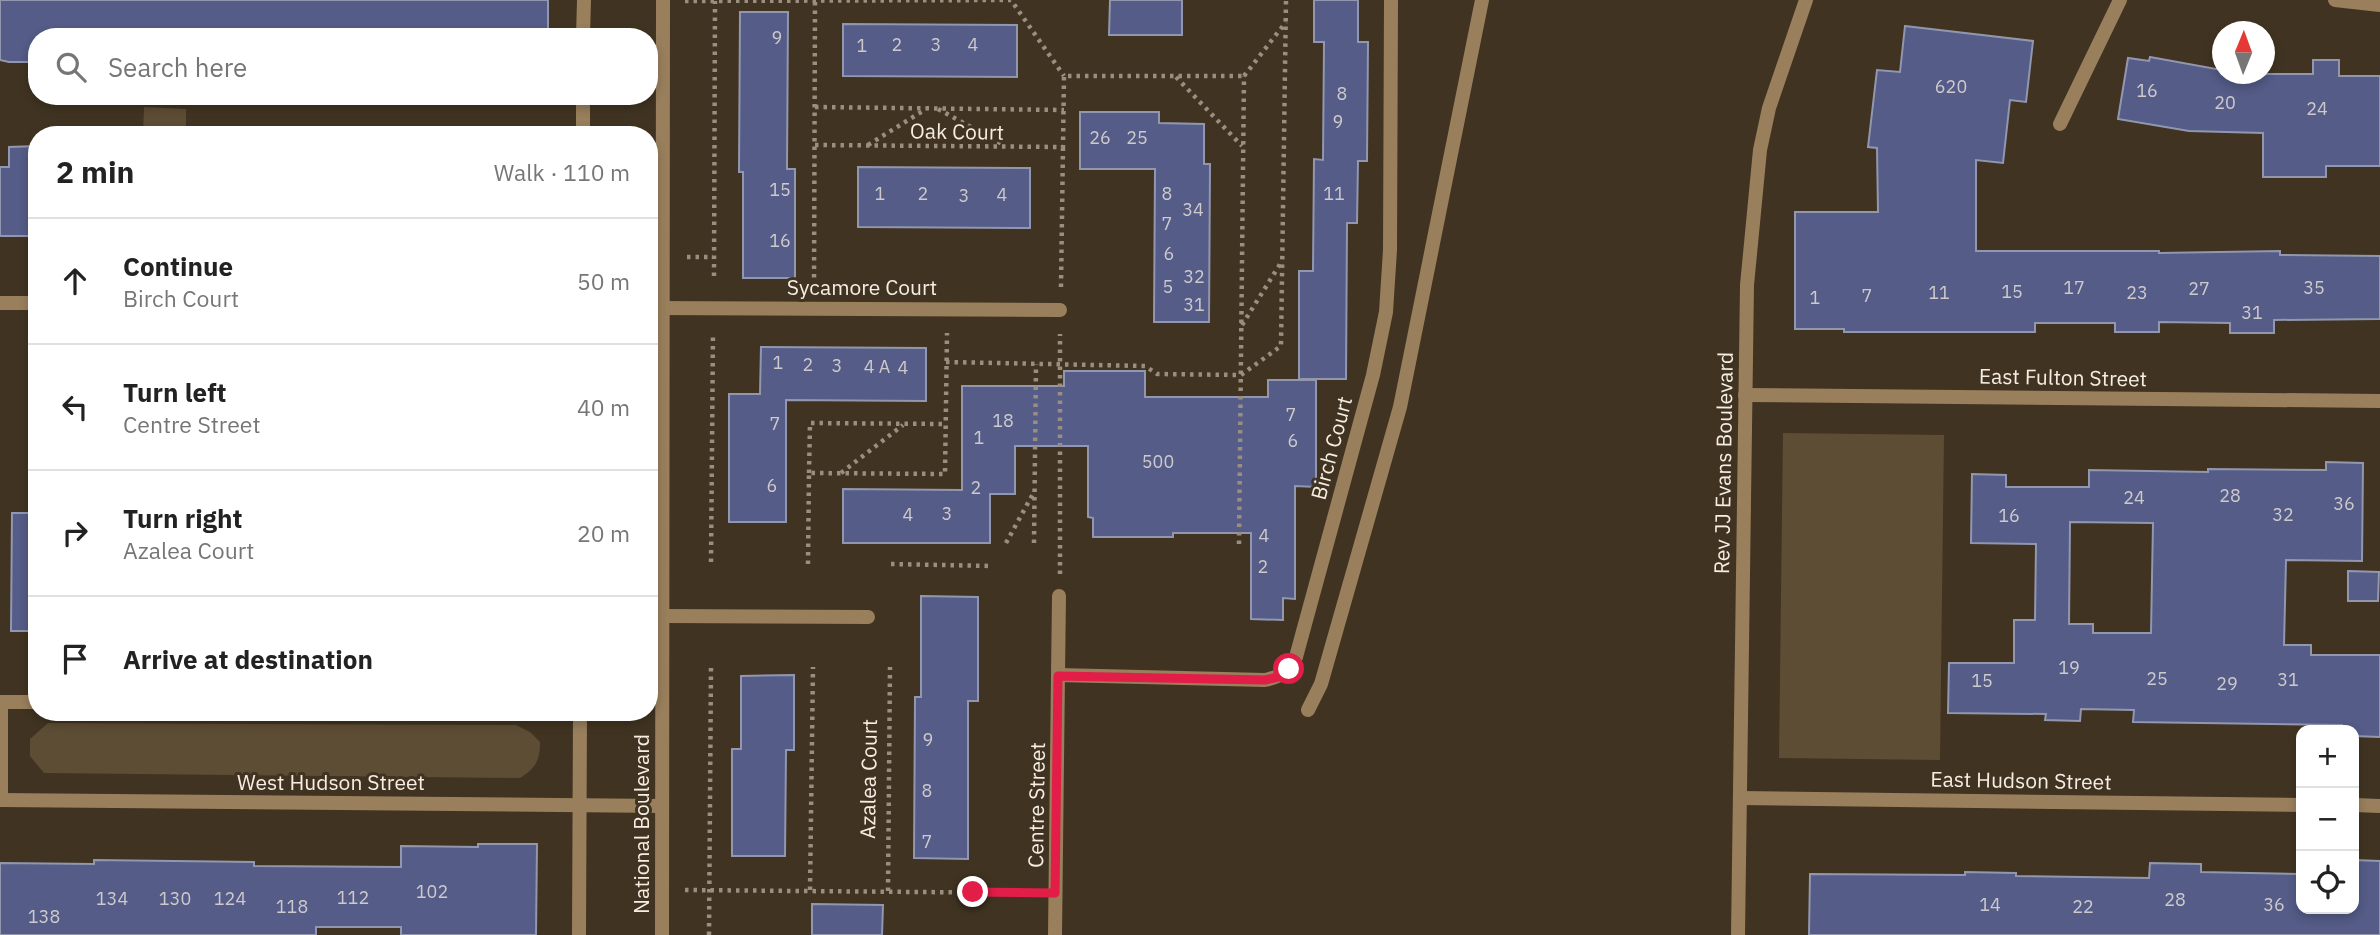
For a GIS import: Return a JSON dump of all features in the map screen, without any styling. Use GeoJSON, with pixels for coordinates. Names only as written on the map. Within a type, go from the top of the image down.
{"type":"FeatureCollection","features":[{"type":"Feature","properties":{"kind":"street"},"geometry":{"type":"LineString","coordinates":[[583,0],[583,28]]}},
{"type":"Feature","properties":{"kind":"street","name":"Birch Court"},"geometry":{"type":"LineString","coordinates":[[1058,676],[1265,680],[1278,677],[1293,663],[1373,375],[1385,312],[1390,250],[1391,0]]}},
{"type":"Feature","properties":{"kind":"street"},"geometry":{"type":"LineString","coordinates":[[1308,710],[1321,684],[1400,407],[1482,0]]}},
{"type":"Feature","properties":{"kind":"street","name":"Rev JJ Evans Boulevard"},"geometry":{"type":"LineString","coordinates":[[1738,935],[1746,285],[1760,150],[1769,108],[1806,0]]}},
{"type":"Feature","properties":{"kind":"street"},"geometry":{"type":"LineString","coordinates":[[2060,124],[2120,0]]}},
{"type":"Feature","properties":{"kind":"street"},"geometry":{"type":"LineString","coordinates":[[2335,0],[2380,5]]}},
{"type":"Feature","properties":{"kind":"street","name":"National Boulevard"},"geometry":{"type":"LineString","coordinates":[[658,257],[663,1]]}},
{"type":"Feature","properties":{"kind":"street"},"geometry":{"type":"LineString","coordinates":[[583,105],[583,126]]}},
{"type":"Feature","properties":{"kind":"street"},"geometry":{"type":"LineString","coordinates":[[0,303],[28,303]]}},
{"type":"Feature","properties":{"kind":"street","name":"Sycamore Court"},"geometry":{"type":"LineString","coordinates":[[658,308],[1060,310]]}},
{"type":"Feature","properties":{"kind":"street","name":"National Boulevard"},"geometry":{"type":"LineString","coordinates":[[658,360],[663,617],[658,681]]}},
{"type":"Feature","properties":{"kind":"street","name":"East Fulton Street"},"geometry":{"type":"LineString","coordinates":[[1745,395],[2380,401]]}},
{"type":"Feature","properties":{"kind":"street","name":"Centre Street"},"geometry":{"type":"LineString","coordinates":[[1055,935],[1059,596]]}},
{"type":"Feature","properties":{"kind":"street"},"geometry":{"type":"LineString","coordinates":[[663,617],[868,617]]}},
{"type":"Feature","properties":{"kind":"street"},"geometry":{"type":"LineString","coordinates":[[1,800],[1,702],[28,702]]}},
{"type":"Feature","properties":{"kind":"street"},"geometry":{"type":"LineString","coordinates":[[579,935],[580,721]]}},
{"type":"Feature","properties":{"kind":"street","name":"National Boulevard"},"geometry":{"type":"LineString","coordinates":[[657,721],[662,806],[662,935]]}},
{"type":"Feature","properties":{"kind":"street","name":"East Hudson Street"},"geometry":{"type":"LineString","coordinates":[[1740,798],[2296,805]]}},
{"type":"Feature","properties":{"kind":"street","name":"West Hudson Street"},"geometry":{"type":"LineString","coordinates":[[1,800],[662,806]]}},
{"type":"Feature","properties":{"kind":"street"},"geometry":{"type":"LineString","coordinates":[[2359,805],[2380,806]]}},
{"type":"Feature","properties":{"kind":"path"},"geometry":{"type":"LineString","coordinates":[[814,308],[815,0]]}},
{"type":"Feature","properties":{"kind":"path"},"geometry":{"type":"LineString","coordinates":[[663,1],[1012,0],[1064,76],[1059,596]]}},
{"type":"Feature","properties":{"kind":"path"},"geometry":{"type":"LineString","coordinates":[[946,362],[1145,366],[1157,374],[1241,374],[1281,346],[1286,0]]}},
{"type":"Feature","properties":{"kind":"path"},"geometry":{"type":"LineString","coordinates":[[713,276],[715,1]]}},
{"type":"Feature","properties":{"kind":"path"},"geometry":{"type":"LineString","coordinates":[[1239,544],[1244,76],[1286,22]]}},
{"type":"Feature","properties":{"kind":"path"},"geometry":{"type":"LineString","coordinates":[[1064,76],[1244,76]]}},
{"type":"Feature","properties":{"kind":"path"},"geometry":{"type":"LineString","coordinates":[[1175,76],[1243,147]]}},
{"type":"Feature","properties":{"kind":"path","name":"Oak Court"},"geometry":{"type":"LineString","coordinates":[[815,107],[1063,110]]}},
{"type":"Feature","properties":{"kind":"path"},"geometry":{"type":"LineString","coordinates":[[867,145],[926,108]]}},
{"type":"Feature","properties":{"kind":"path"},"geometry":{"type":"LineString","coordinates":[[937,109],[1007,147]]}},
{"type":"Feature","properties":{"kind":"path","name":"Oak Court"},"geometry":{"type":"LineString","coordinates":[[815,145],[1063,147]]}},
{"type":"Feature","properties":{"kind":"path"},"geometry":{"type":"LineString","coordinates":[[686,257],[713,257]]}},
{"type":"Feature","properties":{"kind":"path"},"geometry":{"type":"LineString","coordinates":[[1241,326],[1282,260]]}},
{"type":"Feature","properties":{"kind":"path"},"geometry":{"type":"LineString","coordinates":[[809,474],[945,474],[947,309]]}},
{"type":"Feature","properties":{"kind":"path"},"geometry":{"type":"LineString","coordinates":[[711,562],[713,333]]}},
{"type":"Feature","properties":{"kind":"path"},"geometry":{"type":"LineString","coordinates":[[1034,543],[1036,364]]}},
{"type":"Feature","properties":{"kind":"path"},"geometry":{"type":"LineString","coordinates":[[808,564],[810,423],[945,424]]}},
{"type":"Feature","properties":{"kind":"path"},"geometry":{"type":"LineString","coordinates":[[840,473],[904,424]]}},
{"type":"Feature","properties":{"kind":"path"},"geometry":{"type":"LineString","coordinates":[[1006,543],[1035,491]]}},
{"type":"Feature","properties":{"kind":"path"},"geometry":{"type":"LineString","coordinates":[[891,564],[991,566]]}},
{"type":"Feature","properties":{"kind":"path"},"geometry":{"type":"LineString","coordinates":[[709,935],[711,667]]}},
{"type":"Feature","properties":{"kind":"path"},"geometry":{"type":"LineString","coordinates":[[810,890],[813,667]]}},
{"type":"Feature","properties":{"kind":"path","name":"Azalea Court"},"geometry":{"type":"LineString","coordinates":[[888,891],[890,667]]}},
{"type":"Feature","properties":{"kind":"path"},"geometry":{"type":"LineString","coordinates":[[662,891],[709,889],[1055,893]]}},
{"type":"Feature","properties":{"kind":"shaded area"},"geometry":{"type":"Polygon","coordinates":[[[144,107],[186,109],[186,126],[143,126],[144,107]]]}},
{"type":"Feature","properties":{"kind":"shaded area"},"geometry":{"type":"Polygon","coordinates":[[[1783,433],[1944,435],[1940,760],[1779,758],[1783,433]]]}},
{"type":"Feature","properties":{"kind":"shaded area"},"geometry":{"type":"Polygon","coordinates":[[[48,723],[516,725],[530,732],[540,742],[540,748],[536,763],[520,778],[44,773],[30,756],[30,739],[48,723]]]}},
{"type":"Feature","properties":{"kind":"building"},"geometry":{"type":"Polygon","coordinates":[[[0,0],[548,0],[548,28],[28,28],[28,62],[0,60],[0,0]]]}},
{"type":"Feature","properties":{"kind":"building"},"geometry":{"type":"Polygon","coordinates":[[[1110,0],[1182,0],[1182,35],[1109,35],[1110,0]]]}},
{"type":"Feature","properties":{"kind":"building"},"geometry":{"type":"Polygon","coordinates":[[[1314,0],[1358,0],[1358,42],[1368,42],[1367,161],[1358,161],[1357,223],[1347,223],[1346,379],[1299,379],[1299,271],[1313,271],[1314,159],[1323,160],[1324,42],[1314,42],[1314,0]]]}},
{"type":"Feature","properties":{"kind":"building"},"geometry":{"type":"Polygon","coordinates":[[[740,12],[788,12],[787,169],[795,169],[795,278],[743,278],[743,172],[739,172],[740,12]]]}},
{"type":"Feature","properties":{"kind":"building"},"geometry":{"type":"Polygon","coordinates":[[[843,24],[1017,25],[1017,77],[843,76],[843,24]]]}},
{"type":"Feature","properties":{"kind":"building"},"geometry":{"type":"Polygon","coordinates":[[[1905,26],[2033,41],[2026,102],[2010,100],[2003,163],[1976,160],[1976,251],[2280,251],[2280,255],[2380,256],[2380,319],[2274,320],[2274,333],[2230,333],[2230,323],[2159,322],[2159,332],[2115,332],[2115,323],[2035,323],[2035,332],[1844,332],[1844,329],[1795,329],[1795,212],[1878,212],[1877,148],[1868,147],[1877,70],[1900,72],[1905,26]]]}},
{"type":"Feature","properties":{"kind":"building"},"geometry":{"type":"Polygon","coordinates":[[[2150,57],[2212,68],[2212,84],[2275,84],[2275,74],[2313,74],[2313,60],[2339,60],[2339,76],[2380,76],[2380,166],[2326,166],[2326,177],[2263,177],[2263,133],[2189,131],[2118,119],[2128,58],[2149,61],[2150,57]]]}},
{"type":"Feature","properties":{"kind":"building"},"geometry":{"type":"Polygon","coordinates":[[[1080,112],[1159,112],[1159,123],[1204,124],[1204,164],[1210,164],[1209,322],[1154,322],[1155,169],[1080,169],[1080,112]]]}},
{"type":"Feature","properties":{"kind":"building"},"geometry":{"type":"Polygon","coordinates":[[[28,146],[28,236],[0,236],[0,167],[9,167],[9,147],[28,146]]]}},
{"type":"Feature","properties":{"kind":"building"},"geometry":{"type":"Polygon","coordinates":[[[858,167],[1030,168],[1030,228],[858,227],[858,167]]]}},
{"type":"Feature","properties":{"kind":"building"},"geometry":{"type":"Polygon","coordinates":[[[761,347],[926,348],[926,401],[786,400],[786,522],[729,522],[729,394],[760,394],[761,347]]]}},
{"type":"Feature","properties":{"kind":"building"},"geometry":{"type":"Polygon","coordinates":[[[1064,371],[1145,371],[1145,397],[1268,397],[1268,380],[1316,380],[1316,487],[1295,486],[1295,599],[1283,598],[1283,620],[1251,619],[1251,533],[1093,537],[1093,518],[1088,517],[1088,446],[1015,446],[1015,494],[990,494],[990,543],[843,543],[843,489],[962,490],[962,386],[1064,386],[1064,371]]]}},
{"type":"Feature","properties":{"kind":"building"},"geometry":{"type":"Polygon","coordinates":[[[2326,462],[2363,463],[2362,561],[2286,560],[2284,645],[2311,645],[2311,655],[2380,655],[2380,737],[2359,736],[2359,725],[2133,722],[2134,710],[2081,709],[2080,721],[2045,720],[2046,714],[1948,713],[1949,663],[2014,663],[2014,620],[2035,620],[2036,544],[1971,543],[1972,474],[2006,475],[2006,487],[2089,487],[2089,470],[2208,472],[2208,469],[2326,470],[2326,462]],[[2070,522],[2069,624],[2093,624],[2093,633],[2151,633],[2153,523],[2070,522]]]}},
{"type":"Feature","properties":{"kind":"building"},"geometry":{"type":"Polygon","coordinates":[[[12,513],[28,513],[28,631],[11,631],[12,513]]]}},
{"type":"Feature","properties":{"kind":"building"},"geometry":{"type":"Polygon","coordinates":[[[2348,571],[2379,572],[2378,601],[2348,601],[2348,571]]]}},
{"type":"Feature","properties":{"kind":"building"},"geometry":{"type":"Polygon","coordinates":[[[921,596],[978,597],[978,701],[968,701],[968,859],[914,858],[915,697],[921,697],[921,596]]]}},
{"type":"Feature","properties":{"kind":"building"},"geometry":{"type":"Polygon","coordinates":[[[794,675],[794,750],[786,750],[785,856],[732,856],[732,749],[741,749],[741,676],[794,675]]]}},
{"type":"Feature","properties":{"kind":"building"},"geometry":{"type":"Polygon","coordinates":[[[478,844],[537,844],[536,935],[401,935],[401,927],[316,927],[316,935],[0,935],[0,863],[94,864],[94,860],[254,862],[254,866],[401,867],[401,846],[478,847],[478,844]]]}},
{"type":"Feature","properties":{"kind":"building"},"geometry":{"type":"Polygon","coordinates":[[[2359,860],[2380,861],[2380,935],[1809,935],[1810,874],[1965,875],[1965,872],[2016,873],[2016,876],[2149,878],[2150,863],[2201,864],[2201,872],[2296,874],[2296,914],[2359,914],[2359,860]]]}},
{"type":"Feature","properties":{"kind":"building"},"geometry":{"type":"Polygon","coordinates":[[[812,904],[883,905],[882,935],[812,935],[812,904]]]}},
{"type":"Feature","properties":{"kind":"route"},"geometry":{"type":"LineString","coordinates":[[973,892],[1055,893],[1058,676],[1265,680],[1278,677],[1289,669]]}}]}
